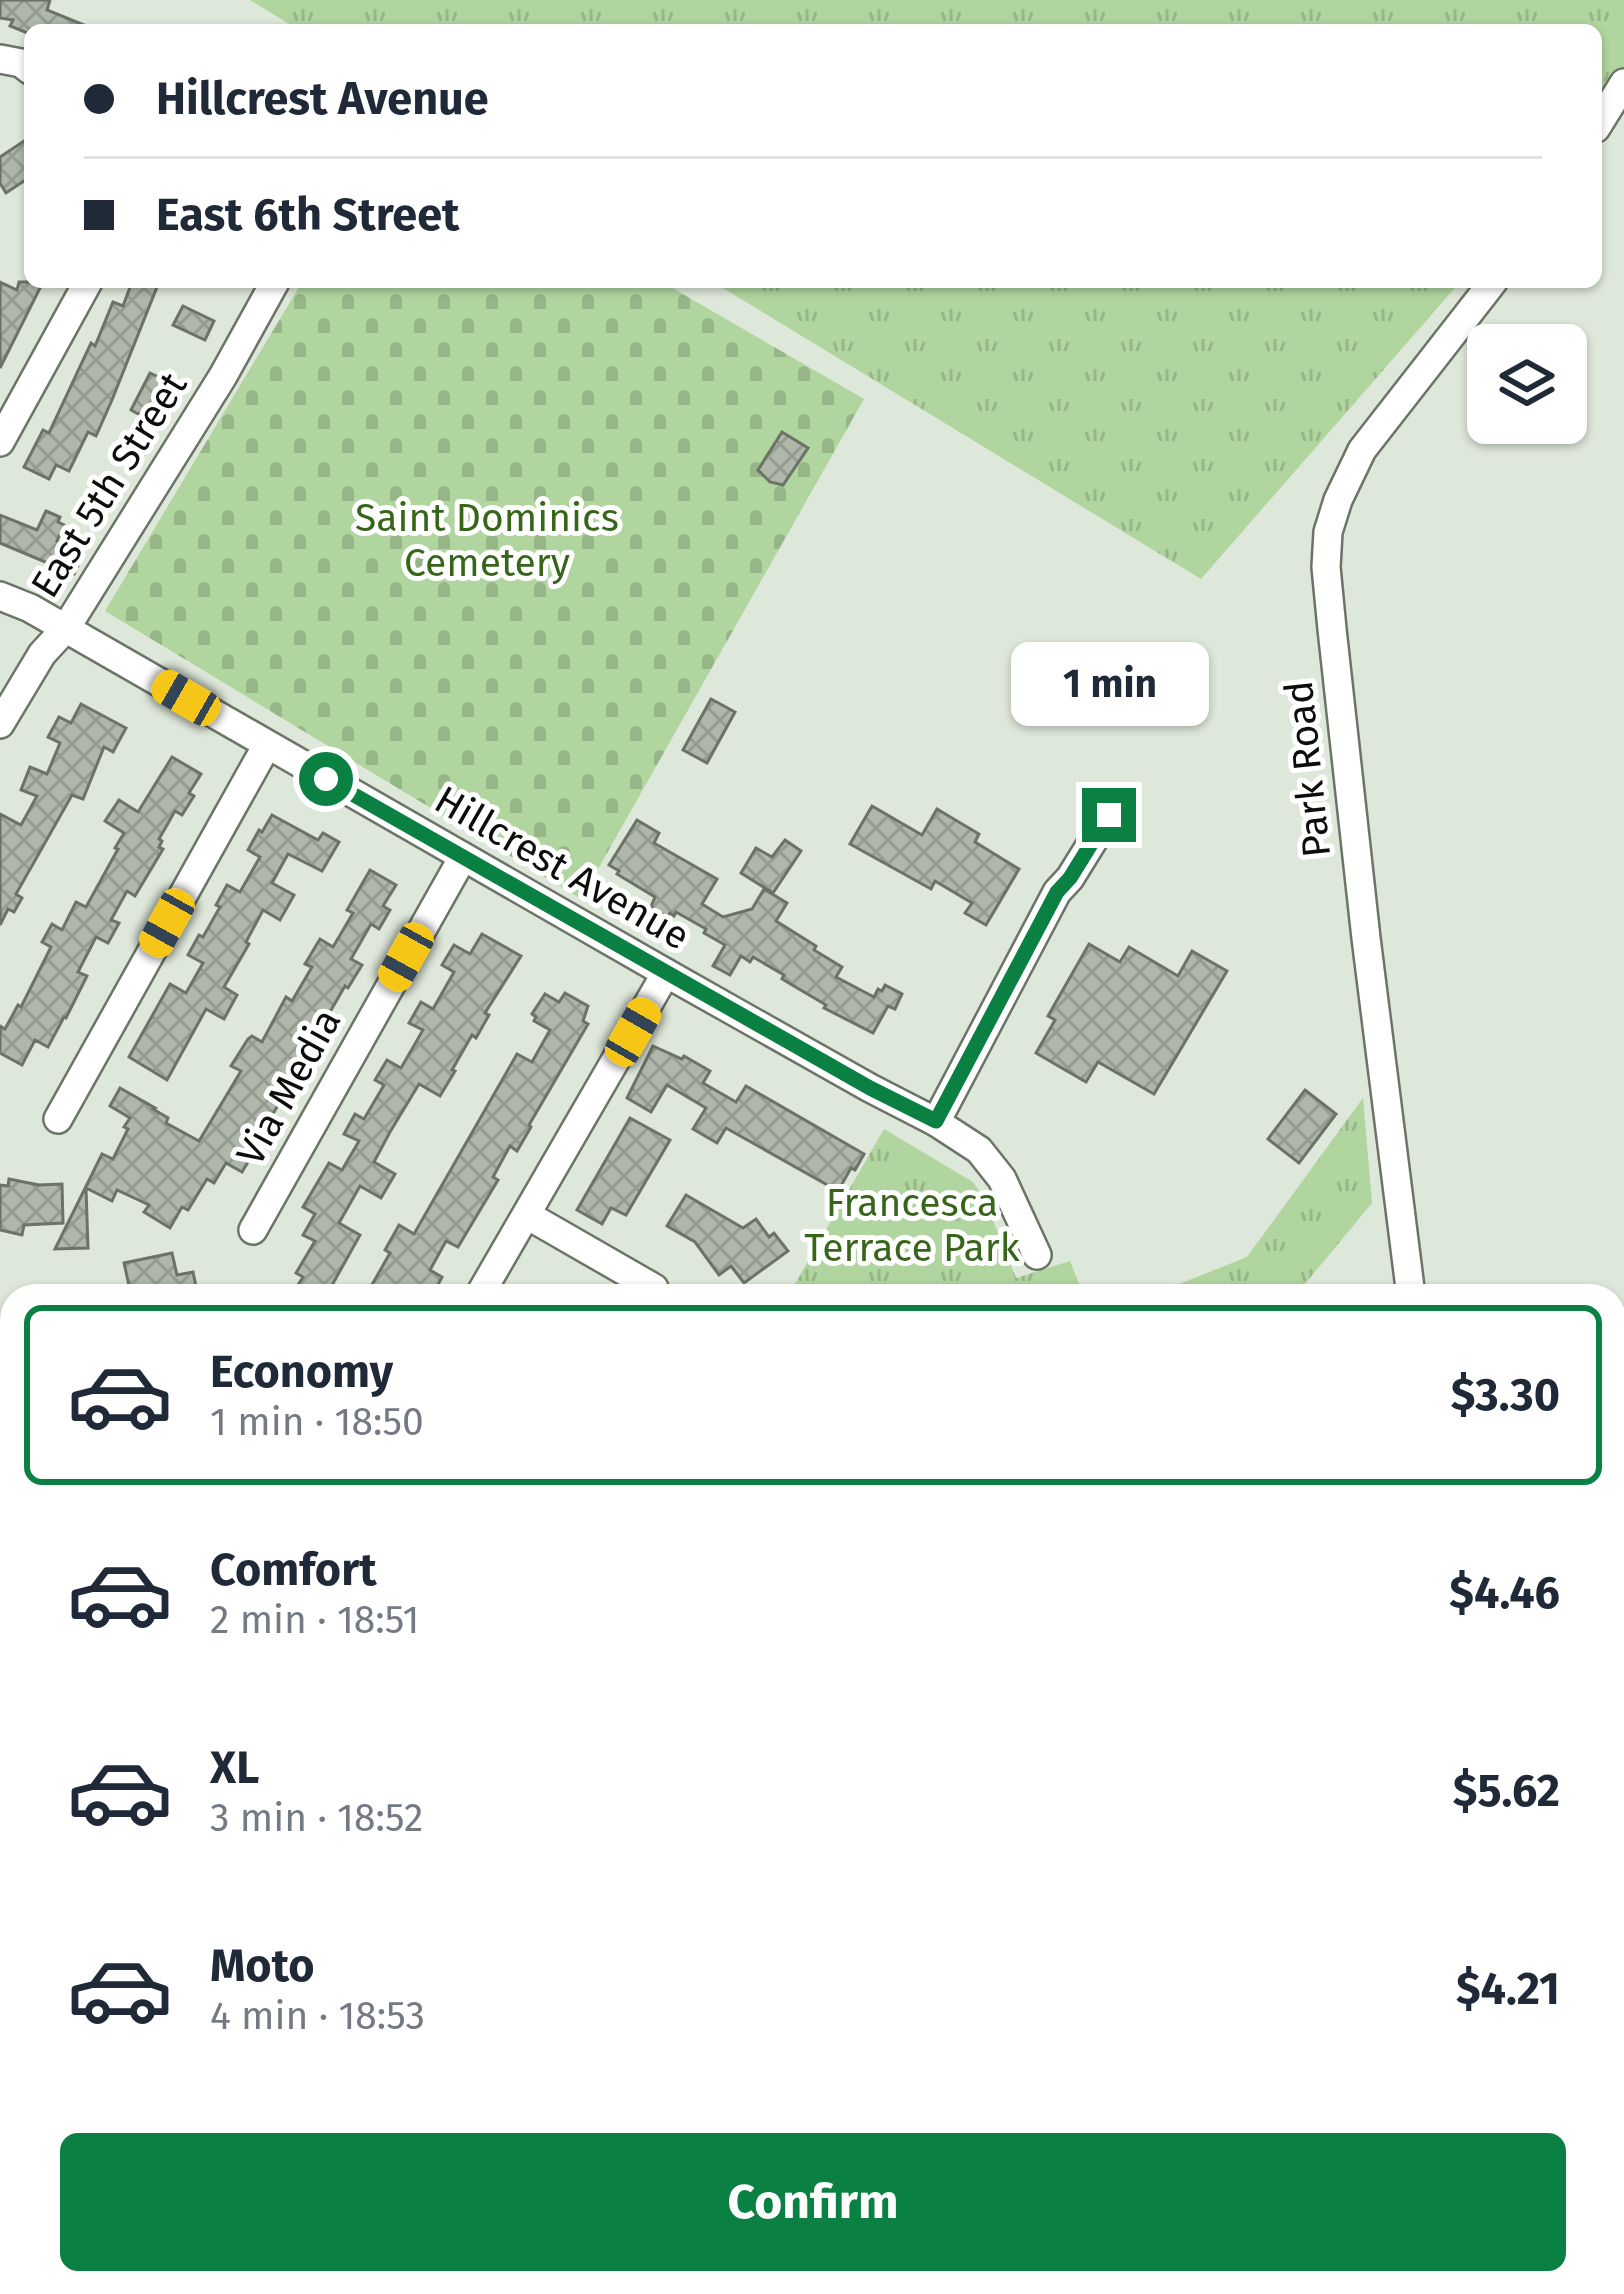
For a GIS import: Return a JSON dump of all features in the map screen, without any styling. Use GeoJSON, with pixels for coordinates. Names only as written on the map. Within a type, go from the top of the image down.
{"type":"FeatureCollection","features":[{"type":"Feature","properties":{"kind":"street"},"geometry":{"type":"LineString","coordinates":[[1602,118],[1624,83]]}},
{"type":"Feature","properties":{"kind":"street"},"geometry":{"type":"LineString","coordinates":[[0,442],[85,288]]}},
{"type":"Feature","properties":{"kind":"street","name":"East 5th Street"},"geometry":{"type":"LineString","coordinates":[[0,724],[41,653],[66,628],[223,376],[272,288]]}},
{"type":"Feature","properties":{"kind":"street","name":"Park Road"},"geometry":{"type":"LineString","coordinates":[[1409,1284],[1334,653],[1326,567],[1328,532],[1343,486],[1362,451],[1487,288]]}},
{"type":"Feature","properties":{"kind":"street","name":"Hillcrest Avenue"},"geometry":{"type":"LineString","coordinates":[[0,596],[66,628],[666,973],[936,1121],[979,1150],[1001,1179],[1037,1255]]}},
{"type":"Feature","properties":{"kind":"street"},"geometry":{"type":"LineString","coordinates":[[58,1120],[267,745]]}},
{"type":"Feature","properties":{"kind":"street"},"geometry":{"type":"LineString","coordinates":[[936,1121],[1057,892],[1109,815]]}},
{"type":"Feature","properties":{"kind":"street","name":"Via Media"},"geometry":{"type":"LineString","coordinates":[[253,1230],[463,857]]}},
{"type":"Feature","properties":{"kind":"street"},"geometry":{"type":"LineString","coordinates":[[486,1284],[666,973]]}},
{"type":"Feature","properties":{"kind":"street"},"geometry":{"type":"LineString","coordinates":[[527,1216],[647,1284]]}},
{"type":"Feature","properties":{"kind":"green space"},"geometry":{"type":"Polygon","coordinates":[[[250,0],[1624,0],[1624,94],[1602,119],[1602,24],[289,24],[250,0]]]}},
{"type":"Feature","properties":{"kind":"green space","name":"Saint Dominics Cemetery"},"geometry":{"type":"Polygon","coordinates":[[[298,288],[672,288],[864,399],[581,899],[105,611],[298,288]]]}},
{"type":"Feature","properties":{"kind":"green space"},"geometry":{"type":"Polygon","coordinates":[[[723,288],[1455,288],[1201,579],[723,288]]]}},
{"type":"Feature","properties":{"kind":"green space"},"geometry":{"type":"Polygon","coordinates":[[[1363,1098],[1372,1203],[1305,1284],[1179,1284],[1247,1257],[1363,1098]]]}},
{"type":"Feature","properties":{"kind":"green space","name":"Francesca Terrace Park"},"geometry":{"type":"Polygon","coordinates":[[[884,1129],[973,1182],[1016,1278],[1070,1261],[1079,1284],[795,1284],[884,1129]]]}},
{"type":"Feature","properties":{"kind":"building"},"geometry":{"type":"Polygon","coordinates":[[[0,0],[50,0],[47,10],[81,24],[24,24],[24,32],[10,26],[13,20],[0,18],[0,0]]]}},
{"type":"Feature","properties":{"kind":"building"},"geometry":{"type":"Polygon","coordinates":[[[24,141],[24,181],[6,193],[0,183],[0,157],[24,141]]]}},
{"type":"Feature","properties":{"kind":"building"},"geometry":{"type":"Polygon","coordinates":[[[0,282],[17,290],[19,282],[24,282],[24,288],[40,288],[0,368],[0,282]]]}},
{"type":"Feature","properties":{"kind":"building"},"geometry":{"type":"Polygon","coordinates":[[[130,288],[157,288],[96,436],[88,432],[69,471],[56,465],[49,479],[24,467],[43,430],[49,433],[113,302],[123,306],[130,288]]]}},
{"type":"Feature","properties":{"kind":"building"},"geometry":{"type":"Polygon","coordinates":[[[183,306],[214,321],[205,340],[173,325],[183,306]]]}},
{"type":"Feature","properties":{"kind":"building"},"geometry":{"type":"Polygon","coordinates":[[[150,373],[167,381],[147,419],[131,410],[150,373]]]}},
{"type":"Feature","properties":{"kind":"building"},"geometry":{"type":"Polygon","coordinates":[[[782,432],[808,448],[783,485],[770,482],[758,470],[782,432]]]}},
{"type":"Feature","properties":{"kind":"building"},"geometry":{"type":"Polygon","coordinates":[[[46,511],[60,517],[58,522],[64,525],[57,541],[84,553],[74,574],[0,543],[0,515],[37,530],[46,511]]]}},
{"type":"Feature","properties":{"kind":"building"},"geometry":{"type":"Polygon","coordinates":[[[711,699],[735,712],[707,763],[683,750],[711,699]]]}},
{"type":"Feature","properties":{"kind":"building"},"geometry":{"type":"Polygon","coordinates":[[[81,704],[126,728],[113,752],[104,747],[83,799],[72,795],[16,894],[22,898],[14,912],[8,909],[0,925],[0,814],[21,825],[37,796],[21,790],[30,767],[47,774],[60,743],[48,737],[59,717],[71,723],[81,704]]]}},
{"type":"Feature","properties":{"kind":"building"},"geometry":{"type":"Polygon","coordinates":[[[172,757],[201,774],[189,793],[194,796],[182,815],[175,811],[159,839],[163,849],[135,896],[127,891],[111,920],[119,923],[108,943],[96,937],[78,972],[87,976],[48,1047],[35,1040],[22,1065],[0,1053],[0,1026],[5,1029],[18,1005],[21,1007],[51,947],[42,942],[52,924],[62,930],[76,902],[86,907],[118,849],[124,833],[105,821],[119,800],[138,812],[172,757]]]}},
{"type":"Feature","properties":{"kind":"building"},"geometry":{"type":"Polygon","coordinates":[[[872,806],[922,835],[937,809],[979,834],[975,842],[1019,869],[986,925],[965,913],[972,903],[935,881],[931,889],[850,844],[872,806]]]}},
{"type":"Feature","properties":{"kind":"building"},"geometry":{"type":"Polygon","coordinates":[[[272,815],[318,840],[323,833],[339,842],[322,871],[288,854],[272,883],[294,895],[280,920],[263,910],[224,987],[237,995],[224,1019],[206,1009],[167,1080],[129,1057],[170,984],[186,993],[203,963],[188,955],[220,907],[216,905],[227,885],[240,892],[260,857],[248,850],[272,815]]]}},
{"type":"Feature","properties":{"kind":"building"},"geometry":{"type":"Polygon","coordinates":[[[637,820],[659,833],[654,843],[717,879],[702,904],[723,917],[752,909],[764,889],[787,903],[776,921],[842,967],[836,977],[874,997],[885,985],[902,994],[895,1009],[888,1006],[873,1033],[824,1008],[826,1005],[753,957],[750,962],[741,956],[730,975],[713,966],[725,945],[676,912],[667,917],[651,907],[655,897],[609,865],[637,820]]]}},
{"type":"Feature","properties":{"kind":"building"},"geometry":{"type":"Polygon","coordinates":[[[785,840],[801,851],[773,893],[741,873],[756,848],[772,857],[785,840]]]}},
{"type":"Feature","properties":{"kind":"building"},"geometry":{"type":"Polygon","coordinates":[[[370,870],[396,885],[383,906],[390,910],[379,929],[371,924],[351,959],[362,965],[288,1075],[294,1078],[242,1172],[226,1163],[214,1183],[207,1179],[188,1210],[182,1207],[170,1228],[144,1212],[149,1205],[117,1190],[112,1201],[86,1188],[88,1248],[55,1249],[102,1154],[113,1159],[128,1129],[124,1127],[130,1118],[110,1106],[120,1088],[199,1141],[241,1071],[231,1066],[248,1039],[252,1036],[262,1042],[286,997],[292,1001],[312,967],[305,964],[320,939],[333,947],[370,870]]]}},
{"type":"Feature","properties":{"kind":"building"},"geometry":{"type":"Polygon","coordinates":[[[482,934],[521,956],[440,1096],[419,1084],[390,1132],[374,1162],[395,1174],[381,1198],[360,1186],[339,1223],[360,1235],[333,1284],[299,1284],[303,1277],[296,1273],[315,1241],[303,1235],[315,1214],[303,1207],[329,1163],[342,1170],[359,1141],[344,1134],[355,1114],[364,1119],[384,1085],[375,1080],[387,1060],[401,1068],[423,1030],[409,1023],[421,1002],[433,1009],[454,972],[442,965],[454,945],[470,954],[482,934]]]}},
{"type":"Feature","properties":{"kind":"building"},"geometry":{"type":"Polygon","coordinates":[[[1089,944],[1120,962],[1129,947],[1178,976],[1192,951],[1227,971],[1154,1094],[1098,1062],[1086,1082],[1036,1053],[1055,1020],[1048,1016],[1089,944]]]}},
{"type":"Feature","properties":{"kind":"building"},"geometry":{"type":"Polygon","coordinates":[[[565,993],[588,1006],[583,1021],[588,1024],[517,1151],[510,1146],[493,1177],[498,1180],[458,1247],[446,1241],[430,1270],[442,1277],[438,1284],[372,1284],[399,1225],[414,1234],[517,1054],[532,1062],[550,1030],[534,1021],[532,1014],[545,994],[559,1002],[565,993]]]}},
{"type":"Feature","properties":{"kind":"building"},"geometry":{"type":"Polygon","coordinates":[[[653,1046],[710,1071],[703,1083],[736,1102],[746,1086],[864,1154],[838,1191],[726,1128],[717,1143],[693,1129],[706,1108],[667,1085],[651,1112],[627,1098],[653,1046]]]}},
{"type":"Feature","properties":{"kind":"building"},"geometry":{"type":"Polygon","coordinates":[[[1305,1090],[1336,1114],[1299,1163],[1268,1139],[1305,1090]]]}},
{"type":"Feature","properties":{"kind":"building"},"geometry":{"type":"Polygon","coordinates":[[[630,1118],[670,1140],[626,1215],[611,1208],[602,1224],[577,1210],[630,1118]]]}},
{"type":"Feature","properties":{"kind":"building"},"geometry":{"type":"Polygon","coordinates":[[[9,1179],[62,1184],[63,1223],[24,1225],[22,1235],[0,1230],[0,1185],[8,1186],[9,1179]]]}},
{"type":"Feature","properties":{"kind":"building"},"geometry":{"type":"Polygon","coordinates":[[[686,1195],[743,1228],[756,1219],[788,1251],[744,1283],[731,1266],[719,1275],[695,1242],[667,1226],[686,1195]]]}},
{"type":"Feature","properties":{"kind":"building"},"geometry":{"type":"Polygon","coordinates":[[[172,1253],[177,1275],[193,1272],[196,1284],[129,1284],[124,1263],[172,1253]]]}},
{"type":"Feature","properties":{"kind":"route"},"geometry":{"type":"LineString","coordinates":[[326,779],[936,1121],[1057,892],[1109,815]]}}]}
